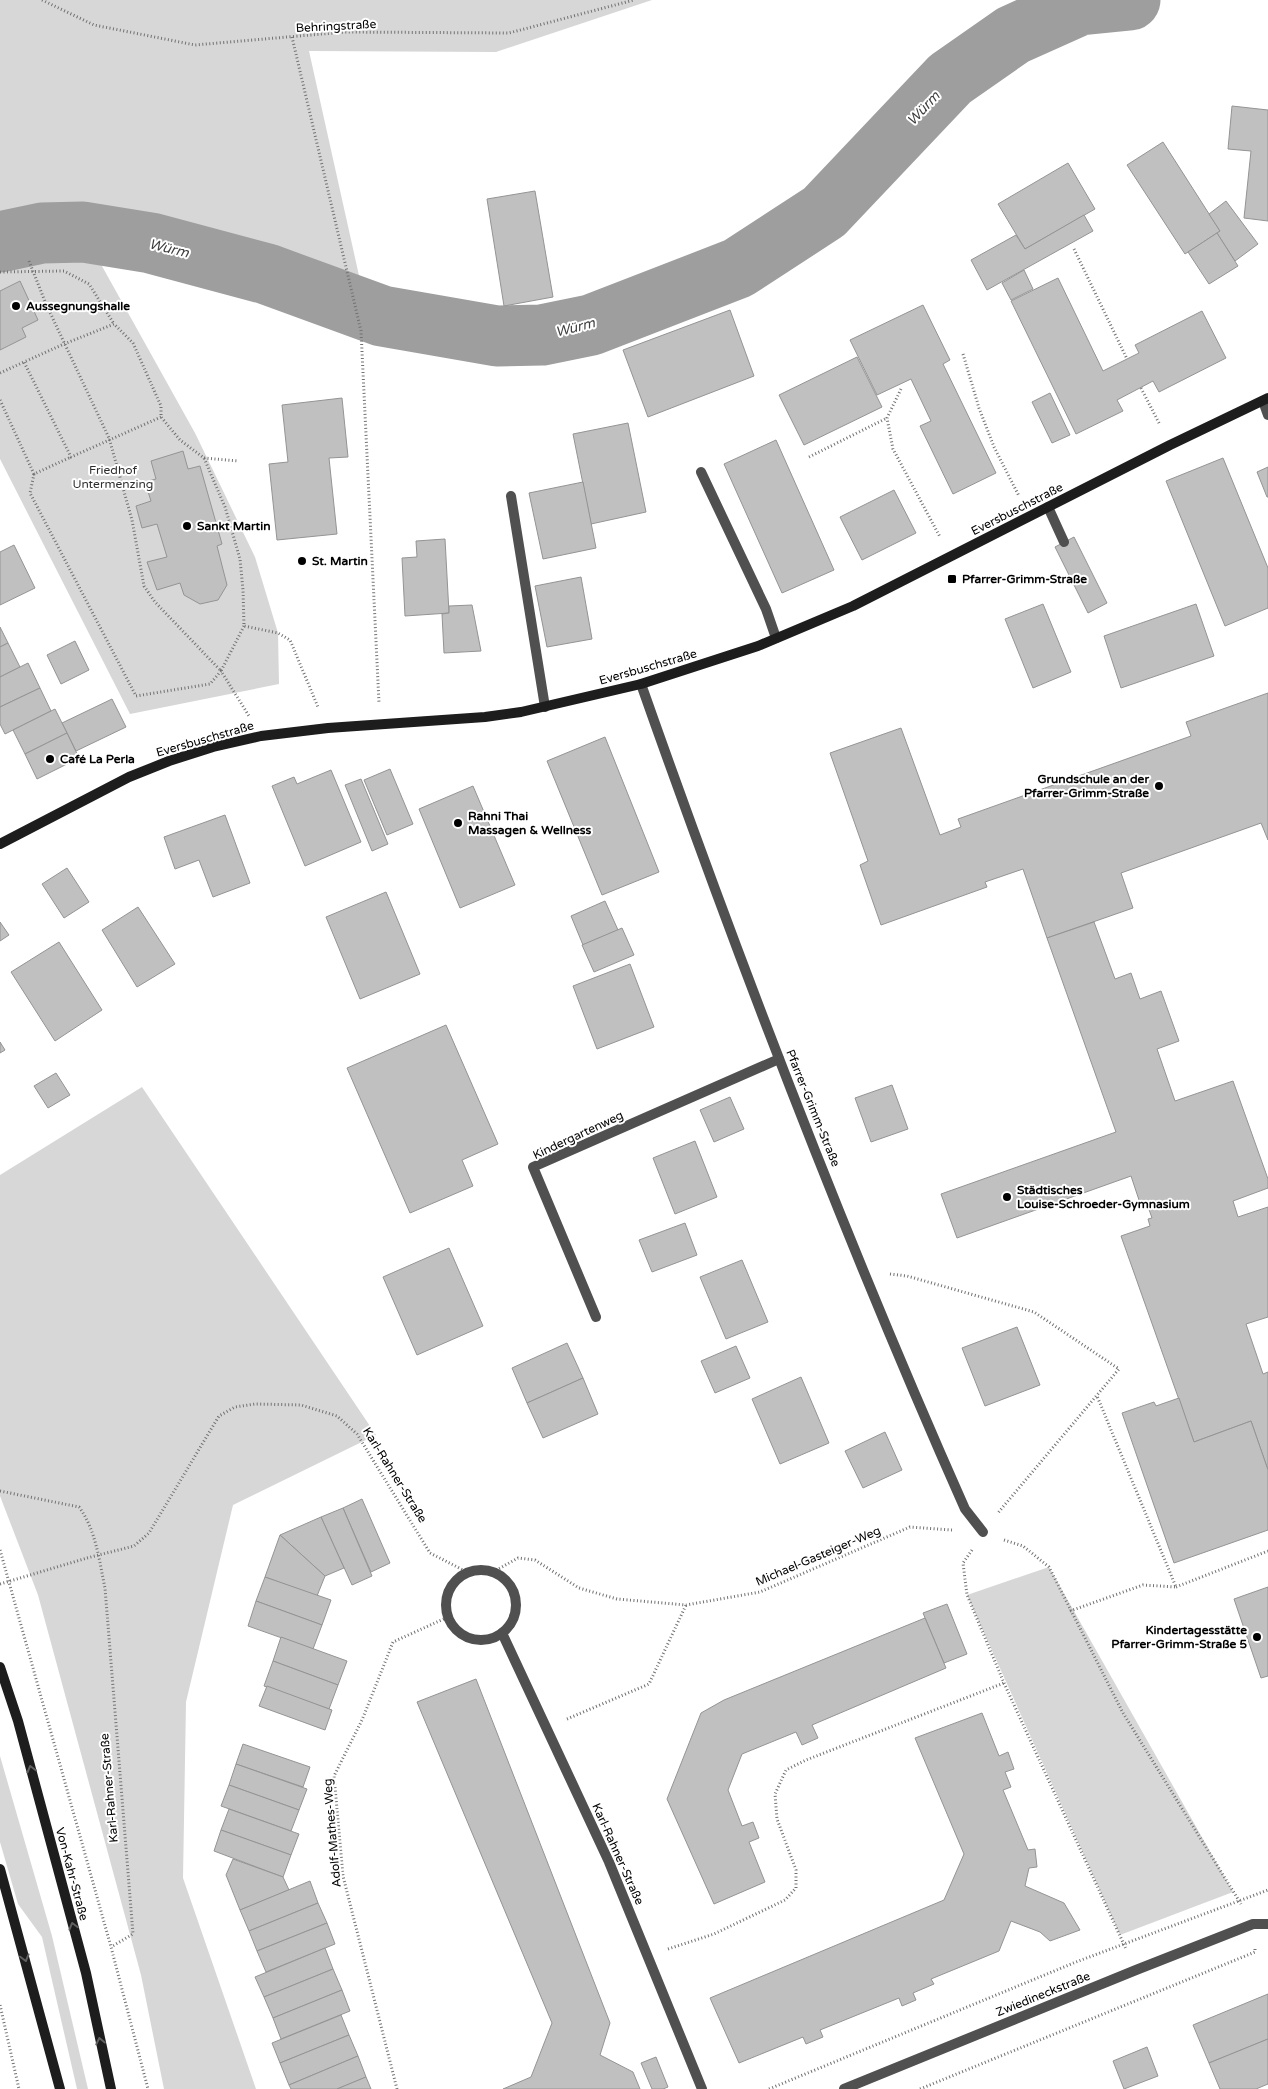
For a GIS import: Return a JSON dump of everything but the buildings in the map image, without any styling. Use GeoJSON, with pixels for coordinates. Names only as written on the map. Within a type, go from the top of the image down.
{"type":"FeatureCollection","features":[{"type":"Feature","properties":{"kind":"main road","name":"Eversbuschstraße"},"geometry":{"type":"LineString","coordinates":[[0,844],[129,777],[213,747],[260,736],[328,728],[486,717],[545,707],[641,684],[729,656],[853,606],[1170,445],[1265,399]]}},
{"type":"Feature","properties":{"kind":"main road","name":"Von-Kahr-Straße"},"geometry":{"type":"LineString","coordinates":[[0,1667],[18,1722],[86,1973],[111,2089]]}},
{"type":"Feature","properties":{"kind":"main road"},"geometry":{"type":"LineString","coordinates":[[0,1869],[60,2089]]}},
{"type":"Feature","properties":{"kind":"street"},"geometry":{"type":"LineString","coordinates":[[1265,399],[1268,415]]}},
{"type":"Feature","properties":{"kind":"street"},"geometry":{"type":"LineString","coordinates":[[701,472],[766,609],[776,638]]}},
{"type":"Feature","properties":{"kind":"street"},"geometry":{"type":"LineString","coordinates":[[511,496],[545,707]]}},
{"type":"Feature","properties":{"kind":"street"},"geometry":{"type":"LineString","coordinates":[[1048,507],[1064,542]]}},
{"type":"Feature","properties":{"kind":"street","name":"Pfarrer-Grimm-Straße"},"geometry":{"type":"LineString","coordinates":[[641,684],[779,1059],[864,1272],[964,1509],[983,1532]]}},
{"type":"Feature","properties":{"kind":"street","name":"Kindergartenweg"},"geometry":{"type":"LineString","coordinates":[[596,1317],[533,1167],[779,1059]]}},
{"type":"Feature","properties":{"kind":"street"},"geometry":{"type":"LineString","coordinates":[[484,1570],[493,1572],[503,1577],[510,1584],[515,1594],[517,1605],[510,1626],[502,1633],[487,1639],[471,1639],[454,1627],[448,1617],[446,1607],[447,1596],[451,1586],[467,1572],[484,1570]]}},
{"type":"Feature","properties":{"kind":"street","name":"Karl-Rahner-Straße"},"geometry":{"type":"LineString","coordinates":[[502,1633],[609,1862],[702,2089]]}},
{"type":"Feature","properties":{"kind":"street"},"geometry":{"type":"LineString","coordinates":[[1253,1924],[1268,1924]]}},
{"type":"Feature","properties":{"kind":"street","name":"Zwiedineckstraße"},"geometry":{"type":"LineString","coordinates":[[844,2089],[1253,1924]]}},
{"type":"Feature","properties":{"kind":"path","name":"Behringstraße"},"geometry":{"type":"LineString","coordinates":[[42,0],[94,25],[195,46],[345,32],[508,33],[634,0]]}},
{"type":"Feature","properties":{"kind":"path"},"geometry":{"type":"LineString","coordinates":[[292,37],[361,331],[380,724]]}},
{"type":"Feature","properties":{"kind":"path"},"geometry":{"type":"LineString","coordinates":[[1074,249],[1127,359]]}},
{"type":"Feature","properties":{"kind":"path"},"geometry":{"type":"LineString","coordinates":[[29,261],[64,344],[109,438],[132,520],[144,586],[155,602],[221,670],[260,736]]}},
{"type":"Feature","properties":{"kind":"path"},"geometry":{"type":"LineString","coordinates":[[0,272],[64,271],[89,284],[114,324],[133,343],[161,406],[161,417],[180,440],[204,458],[225,507],[240,559],[244,626],[221,670],[210,684],[136,696],[30,493],[34,474],[0,400]]}},
{"type":"Feature","properties":{"kind":"path"},"geometry":{"type":"LineString","coordinates":[[0,372],[114,324]]}},
{"type":"Feature","properties":{"kind":"path"},"geometry":{"type":"LineString","coordinates":[[963,354],[979,408],[994,447],[1029,517]]}},
{"type":"Feature","properties":{"kind":"path"},"geometry":{"type":"LineString","coordinates":[[24,362],[70,457]]}},
{"type":"Feature","properties":{"kind":"path"},"geometry":{"type":"LineString","coordinates":[[1141,388],[1170,445]]}},
{"type":"Feature","properties":{"kind":"path"},"geometry":{"type":"LineString","coordinates":[[901,389],[887,418],[893,449],[951,557]]}},
{"type":"Feature","properties":{"kind":"path"},"geometry":{"type":"LineString","coordinates":[[34,474],[109,438],[161,417]]}},
{"type":"Feature","properties":{"kind":"path"},"geometry":{"type":"LineString","coordinates":[[809,457],[887,418]]}},
{"type":"Feature","properties":{"kind":"path"},"geometry":{"type":"LineString","coordinates":[[204,458],[238,461]]}},
{"type":"Feature","properties":{"kind":"path"},"geometry":{"type":"LineString","coordinates":[[244,626],[278,632],[290,640],[328,728]]}},
{"type":"Feature","properties":{"kind":"path"},"geometry":{"type":"LineString","coordinates":[[864,1272],[907,1276],[1034,1312],[1119,1369],[983,1532]]}},
{"type":"Feature","properties":{"kind":"path"},"geometry":{"type":"LineString","coordinates":[[1097,1396],[1176,1587]]}},
{"type":"Feature","properties":{"kind":"path","name":"Karl-Rahner-Straße"},"geometry":{"type":"LineString","coordinates":[[0,1584],[134,1546],[150,1533],[219,1416],[235,1407],[256,1404],[301,1405],[337,1416],[357,1434],[430,1553],[467,1572]]}},
{"type":"Feature","properties":{"kind":"path"},"geometry":{"type":"LineString","coordinates":[[0,1491],[79,1507],[87,1517],[98,1555]]}},
{"type":"Feature","properties":{"kind":"path","name":"Michael-Gasteiger-Weg"},"geometry":{"type":"LineString","coordinates":[[493,1572],[518,1558],[535,1560],[579,1588],[617,1599],[686,1605],[760,1592],[910,1527],[983,1532],[1023,1546],[1049,1567],[1123,1713],[1253,1924]]}},
{"type":"Feature","properties":{"kind":"path"},"geometry":{"type":"LineString","coordinates":[[0,1550],[111,1947],[148,2089]]}},
{"type":"Feature","properties":{"kind":"path"},"geometry":{"type":"LineString","coordinates":[[1070,1611],[1143,1585],[1176,1587],[1268,1551]]}},
{"type":"Feature","properties":{"kind":"path","name":"Karl-Rahner-Straße"},"geometry":{"type":"LineString","coordinates":[[98,1555],[105,1588],[133,1934],[111,1947]]}},
{"type":"Feature","properties":{"kind":"path"},"geometry":{"type":"LineString","coordinates":[[963,1563],[967,1595],[1004,1683],[1136,1970]]}},
{"type":"Feature","properties":{"kind":"path"},"geometry":{"type":"LineString","coordinates":[[546,1728],[649,1684],[686,1605]]}},
{"type":"Feature","properties":{"kind":"path","name":"Adolf-Mathes-Weg"},"geometry":{"type":"LineString","coordinates":[[397,2089],[343,1876],[334,1776],[362,1720],[393,1642],[448,1617]]}},
{"type":"Feature","properties":{"kind":"path"},"geometry":{"type":"LineString","coordinates":[[648,1956],[714,1934],[785,1900],[796,1888],[796,1870],[777,1819],[775,1794],[786,1770],[806,1760],[1004,1683]]}},
{"type":"Feature","properties":{"kind":"path"},"geometry":{"type":"LineString","coordinates":[[768,2089],[1124,1944],[1268,1890]]}},
{"type":"Feature","properties":{"kind":"path"},"geometry":{"type":"LineString","coordinates":[[920,2089],[1255,1952],[1253,1924]]}},
{"type":"Feature","properties":{"kind":"path"},"geometry":{"type":"LineString","coordinates":[[0,2005],[19,2089]]}},
{"type":"Feature","properties":{"kind":"green space","name":"Friedhof Untermenzing"},"geometry":{"type":"Polygon","coordinates":[[[0,0],[652,0],[496,52],[309,51],[368,316],[83,232],[195,433],[255,557],[278,633],[279,684],[130,714],[0,459],[0,0]]]}},
{"type":"Feature","properties":{"kind":"green space"},"geometry":{"type":"Polygon","coordinates":[[[142,1087],[376,1435],[233,1505],[186,1702],[183,1878],[256,2089],[164,2089],[141,1975],[38,1595],[0,1496],[0,1175],[142,1087]]]}},
{"type":"Feature","properties":{"kind":"green space"},"geometry":{"type":"Polygon","coordinates":[[[1049,1567],[1233,1892],[1120,1935],[967,1595],[1049,1567]]]}},
{"type":"Feature","properties":{"kind":"green space"},"geometry":{"type":"Polygon","coordinates":[[[0,1756],[52,1936],[88,2089],[77,2089],[42,1937],[18,1904],[0,1842],[0,1756]]]}},
{"type":"Feature","properties":{"kind":"waterway","name":"Würm"},"geometry":{"type":"LineString","coordinates":[[0,242],[42,233],[83,232],[151,243],[267,274],[382,316],[497,336],[542,335],[591,325],[738,268],[824,212],[950,79],[1013,35],[1080,5],[1130,0]]}},
{"type":"Feature","properties":{"kind":"place","name":"Aussegnungshalle"},"geometry":{"type":"Point","coordinates":[16,306]}},
{"type":"Feature","properties":{"kind":"place","name":"Sankt Martin"},"geometry":{"type":"Point","coordinates":[187,526]}},
{"type":"Feature","properties":{"kind":"place","name":"St. Martin"},"geometry":{"type":"Point","coordinates":[302,561]}},
{"type":"Feature","properties":{"kind":"place","name":"Pfarrer-Grimm-Straße"},"geometry":{"type":"Point","coordinates":[952,579]}},
{"type":"Feature","properties":{"kind":"place","name":"Café La Perla"},"geometry":{"type":"Point","coordinates":[50,759]}},
{"type":"Feature","properties":{"kind":"place","name":"Grundschule an der Pfarrer-Grimm-Straße"},"geometry":{"type":"Point","coordinates":[1159,786]}},
{"type":"Feature","properties":{"kind":"place","name":"Rahni Thai Massagen & Wellness"},"geometry":{"type":"Point","coordinates":[458,823]}},
{"type":"Feature","properties":{"kind":"place","name":"Städtisches Louise-Schroeder-Gymnasium"},"geometry":{"type":"Point","coordinates":[1007,1197]}},
{"type":"Feature","properties":{"kind":"place","name":"Kindertagesstätte Pfarrer-Grimm-Straße 5"},"geometry":{"type":"Point","coordinates":[1257,1637]}}]}
